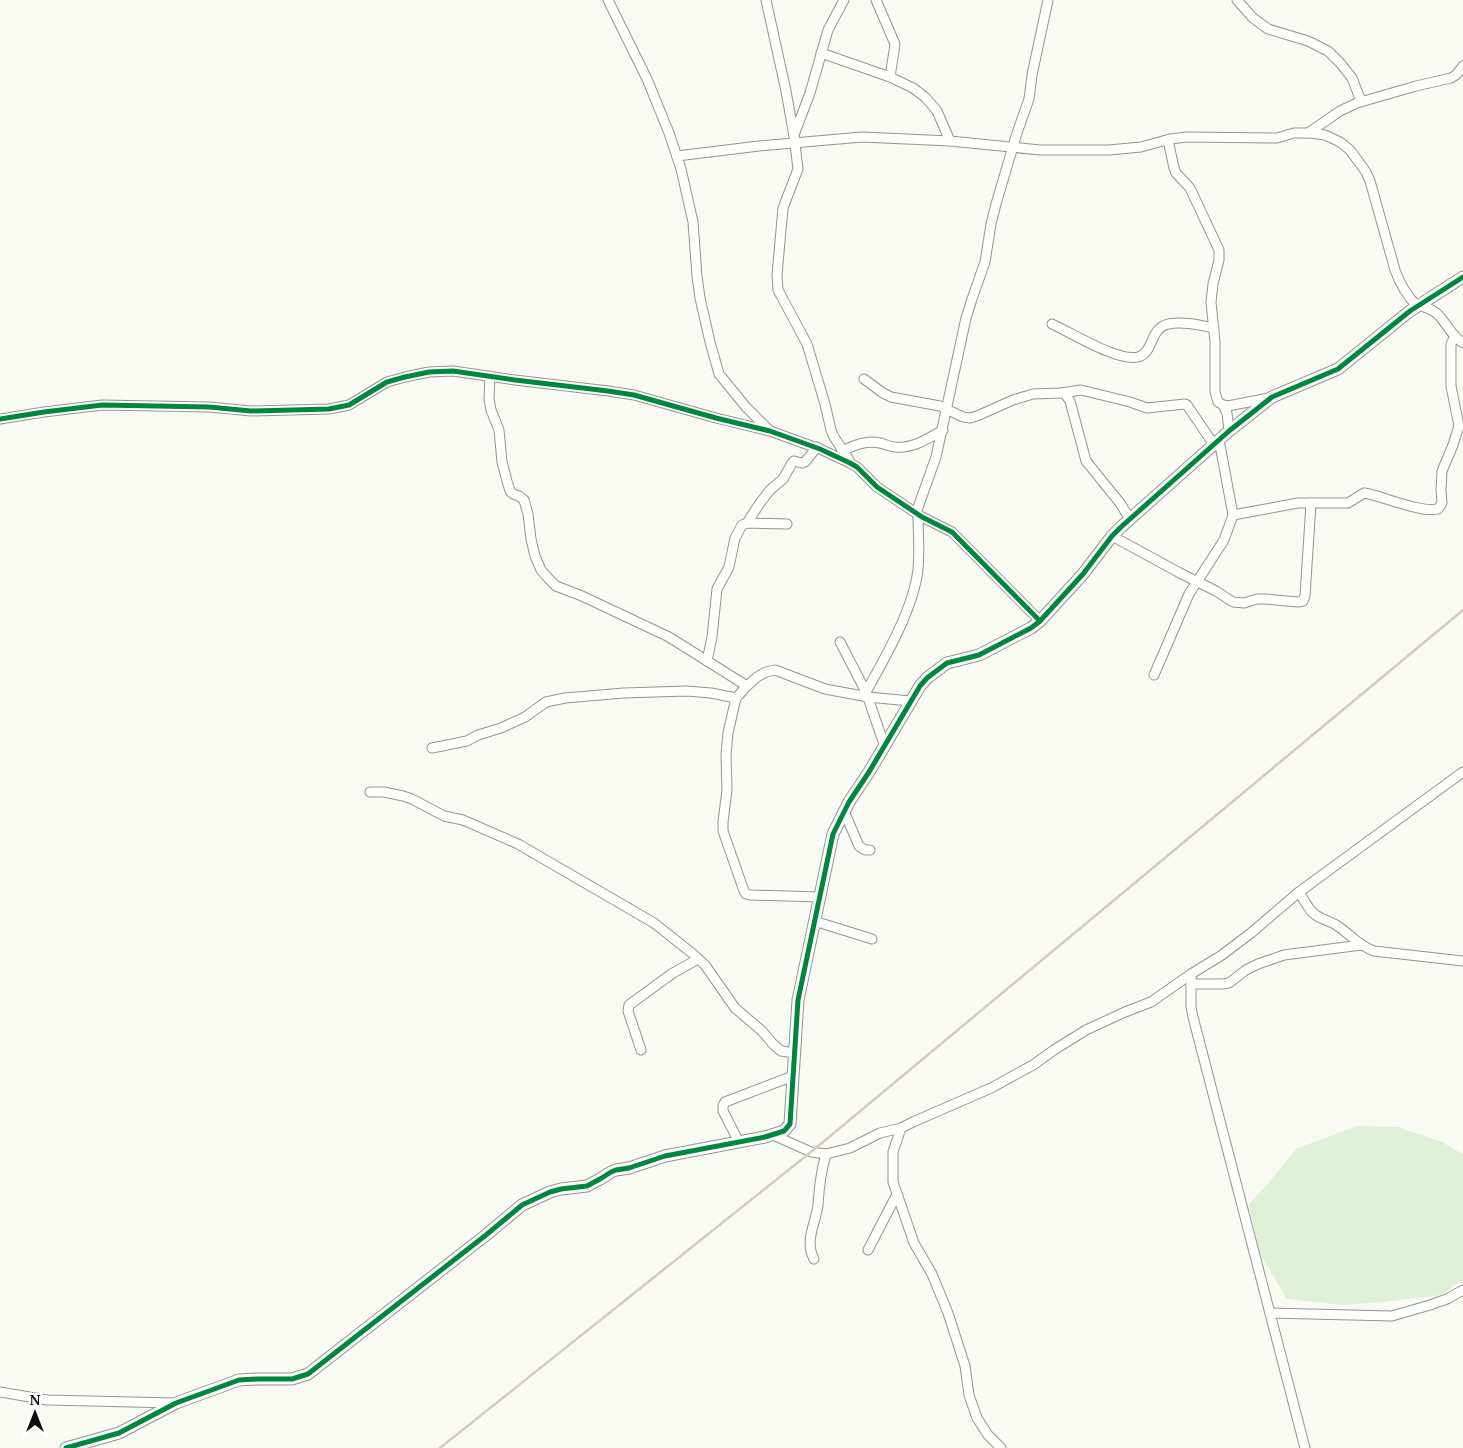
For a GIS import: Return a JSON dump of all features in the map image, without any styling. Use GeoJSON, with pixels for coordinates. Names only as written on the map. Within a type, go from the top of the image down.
{"type":"FeatureCollection","features":[{"type":"Feature","properties":{"kind":"street"},"geometry":{"type":"LineString","coordinates":[[608,0],[647,79],[681,169],[693,222],[700,298],[719,374],[724,382],[770,430]]}},
{"type":"Feature","properties":{"kind":"street"},"geometry":{"type":"LineString","coordinates":[[766,0],[786,91],[795,139],[798,169],[783,208],[777,275],[778,290],[807,344],[831,430],[850,463]]}},
{"type":"Feature","properties":{"kind":"street"},"geometry":{"type":"LineString","coordinates":[[795,139],[828,30],[844,0]]}},
{"type":"Feature","properties":{"kind":"street"},"geometry":{"type":"LineString","coordinates":[[876,0],[895,44],[890,77]]}},
{"type":"Feature","properties":{"kind":"street"},"geometry":{"type":"LineString","coordinates":[[867,695],[899,629],[915,584],[918,570],[917,514],[943,430],[966,318],[985,262],[991,224],[1029,99],[1032,75],[1048,0]]}},
{"type":"Feature","properties":{"kind":"street"},"geometry":{"type":"LineString","coordinates":[[1237,0],[1253,18],[1268,28],[1308,41],[1328,52],[1352,78],[1361,101]]}},
{"type":"Feature","properties":{"kind":"street"},"geometry":{"type":"LineString","coordinates":[[821,52],[890,77],[913,88],[932,103],[950,141]]}},
{"type":"Feature","properties":{"kind":"street"},"geometry":{"type":"LineString","coordinates":[[1308,133],[1340,110],[1361,101],[1451,78],[1463,66]]}},
{"type":"Feature","properties":{"kind":"street"},"geometry":{"type":"LineString","coordinates":[[677,156],[795,139],[862,137],[950,141],[1040,150],[1109,150],[1141,147],[1187,137],[1278,138],[1294,133],[1325,136],[1340,142],[1350,150],[1366,172],[1395,270],[1404,290],[1417,306],[1427,307],[1441,317],[1454,338],[1463,343]]}},
{"type":"Feature","properties":{"kind":"street"},"geometry":{"type":"LineString","coordinates":[[1168,140],[1176,173],[1190,188],[1219,250],[1219,260],[1212,294],[1215,392],[1218,402],[1223,405],[1228,406],[1272,397],[1338,369],[1388,327],[1463,277]]}},
{"type":"Feature","properties":{"kind":"street"},"geometry":{"type":"LineString","coordinates":[[1052,324],[1110,352],[1133,358],[1144,354],[1156,332],[1168,324],[1181,323],[1214,328]]}},
{"type":"Feature","properties":{"kind":"street"},"geometry":{"type":"LineString","coordinates":[[1233,514],[1298,503],[1348,503],[1364,493],[1431,510],[1438,509],[1442,503],[1442,471],[1455,439],[1458,426],[1451,386],[1451,344],[1454,338]]}},
{"type":"Feature","properties":{"kind":"street"},"geometry":{"type":"LineString","coordinates":[[0,419],[102,405],[209,406],[251,411],[329,409],[349,405],[387,382],[429,372],[453,371],[634,395],[716,418],[770,430],[850,463],[857,467],[877,487],[917,514],[952,532],[1040,621]]}},
{"type":"Feature","properties":{"kind":"street"},"geometry":{"type":"LineString","coordinates":[[490,376],[489,400],[499,430],[502,462],[510,491],[524,500],[535,556],[541,570],[556,586],[582,596],[669,637],[747,686]]}},
{"type":"Feature","properties":{"kind":"street"},"geometry":{"type":"LineString","coordinates":[[864,379],[891,397],[925,402],[970,418],[1033,394],[1080,390],[1086,390],[1149,408],[1188,405],[1216,442],[1233,514],[1224,540],[1189,594],[1154,675]]}},
{"type":"Feature","properties":{"kind":"street"},"geometry":{"type":"LineString","coordinates":[[1061,393],[1065,394],[1070,401],[1086,461],[1120,503],[1130,519]]}},
{"type":"Feature","properties":{"kind":"street"},"geometry":{"type":"LineString","coordinates":[[66,1448],[119,1433],[176,1403],[239,1380],[292,1379],[308,1374],[486,1235],[501,1220],[522,1204],[561,1189],[587,1186],[611,1172],[665,1156],[739,1142],[784,1131],[790,1124],[798,1000],[819,896],[834,834],[844,811],[885,747],[910,701],[920,686],[937,670],[948,664],[979,655],[1031,628],[1040,621],[1083,574],[1112,536],[1216,442],[1272,397]]}},
{"type":"Feature","properties":{"kind":"street"},"geometry":{"type":"LineString","coordinates":[[1223,405],[1228,419],[1229,431]]}},
{"type":"Feature","properties":{"kind":"street"},"geometry":{"type":"LineString","coordinates":[[842,451],[854,445],[870,442],[896,448],[907,446],[919,443],[943,430]]}},
{"type":"Feature","properties":{"kind":"street"},"geometry":{"type":"LineString","coordinates":[[747,523],[760,502],[783,479],[792,462],[804,462],[817,448]]}},
{"type":"Feature","properties":{"kind":"street"},"geometry":{"type":"LineString","coordinates":[[1112,536],[1172,569],[1216,590],[1233,602],[1244,603],[1257,599],[1298,602],[1303,601],[1305,596],[1311,503]]}},
{"type":"Feature","properties":{"kind":"street"},"geometry":{"type":"LineString","coordinates":[[707,661],[712,637],[717,589],[730,567],[735,538],[742,524],[787,524]]}},
{"type":"Feature","properties":{"kind":"street"},"geometry":{"type":"LineString","coordinates":[[840,642],[867,695],[885,747]]}},
{"type":"Feature","properties":{"kind":"street"},"geometry":{"type":"LineString","coordinates":[[819,896],[750,895],[744,891],[723,831],[727,790],[726,755],[728,733],[736,698],[747,686],[766,672],[775,670],[826,689],[910,701]]}},
{"type":"Feature","properties":{"kind":"street"},"geometry":{"type":"LineString","coordinates":[[432,748],[467,741],[525,717],[546,702],[565,698],[624,693],[687,691],[736,698]]}},
{"type":"Feature","properties":{"kind":"street"},"geometry":{"type":"LineString","coordinates":[[772,1135],[811,1152],[826,1154],[850,1148],[880,1132],[901,1128],[998,1085],[1033,1065],[1086,1030],[1151,1002],[1222,955],[1299,892],[1463,772]]}},
{"type":"Feature","properties":{"kind":"street"},"geometry":{"type":"LineString","coordinates":[[370,792],[384,792],[412,799],[444,816],[463,820],[518,844],[654,923],[705,966],[734,1008],[762,1031],[781,1051],[795,1053]]}},
{"type":"Feature","properties":{"kind":"street"},"geometry":{"type":"LineString","coordinates":[[844,811],[859,846],[865,850],[870,850]]}},
{"type":"Feature","properties":{"kind":"street"},"geometry":{"type":"LineString","coordinates":[[1299,892],[1313,913],[1334,924],[1361,945],[1374,951],[1463,961]]}},
{"type":"Feature","properties":{"kind":"street"},"geometry":{"type":"LineString","coordinates":[[814,921],[872,939]]}},
{"type":"Feature","properties":{"kind":"street"},"geometry":{"type":"LineString","coordinates":[[1191,984],[1223,984],[1258,964],[1284,955],[1361,945]]}},
{"type":"Feature","properties":{"kind":"street"},"geometry":{"type":"LineString","coordinates":[[640,1050],[628,1011],[628,1005],[698,959]]}},
{"type":"Feature","properties":{"kind":"street"},"geometry":{"type":"LineString","coordinates":[[1191,974],[1191,1007],[1193,1017],[1304,1448]]}},
{"type":"Feature","properties":{"kind":"street"},"geometry":{"type":"LineString","coordinates":[[739,1142],[723,1111],[725,1102],[793,1076]]}},
{"type":"Feature","properties":{"kind":"street"},"geometry":{"type":"LineString","coordinates":[[901,1128],[893,1152],[893,1182],[914,1243],[932,1274],[948,1312],[964,1366],[969,1395],[977,1418],[1001,1448]]}},
{"type":"Feature","properties":{"kind":"street"},"geometry":{"type":"LineString","coordinates":[[814,1259],[811,1249],[811,1231],[816,1216],[819,1184],[826,1154]]}},
{"type":"Feature","properties":{"kind":"street"},"geometry":{"type":"LineString","coordinates":[[868,1250],[897,1194]]}},
{"type":"Feature","properties":{"kind":"street"},"geometry":{"type":"LineString","coordinates":[[1270,1313],[1392,1316],[1430,1306],[1463,1290]]}},
{"type":"Feature","properties":{"kind":"street"},"geometry":{"type":"LineString","coordinates":[[0,1392],[46,1400],[176,1403]]}},
{"type":"Feature","properties":{"kind":"green space"},"geometry":{"type":"Polygon","coordinates":[[[1357,1126],[1398,1127],[1442,1142],[1463,1154],[1463,1280],[1441,1295],[1343,1305],[1287,1299],[1260,1254],[1249,1204],[1296,1149],[1357,1126]]]}},
{"type":"Feature","properties":{"kind":"railway"},"geometry":{"type":"LineString","coordinates":[[440,1448],[811,1152],[1463,610]]}},
{"type":"Feature","properties":{"kind":"cycle path"},"geometry":{"type":"LineString","coordinates":[[66,1448],[119,1433],[176,1403],[239,1380],[292,1379],[308,1374],[522,1205],[550,1192],[587,1186],[616,1170],[629,1168],[665,1156],[765,1137],[784,1131],[790,1124],[798,1000],[833,834],[849,802],[920,686],[927,678],[947,663],[979,655],[1031,628],[1040,621],[1083,574],[1121,527],[1229,431],[1272,397],[1338,369],[1410,311],[1463,277]]}},
{"type":"Feature","properties":{"kind":"cycle path"},"geometry":{"type":"LineString","coordinates":[[0,419],[102,405],[209,407],[251,411],[329,409],[349,405],[387,382],[429,372],[453,371],[634,395],[770,431],[820,449],[850,463],[857,467],[877,487],[922,517],[952,532],[1040,621]]}}]}
